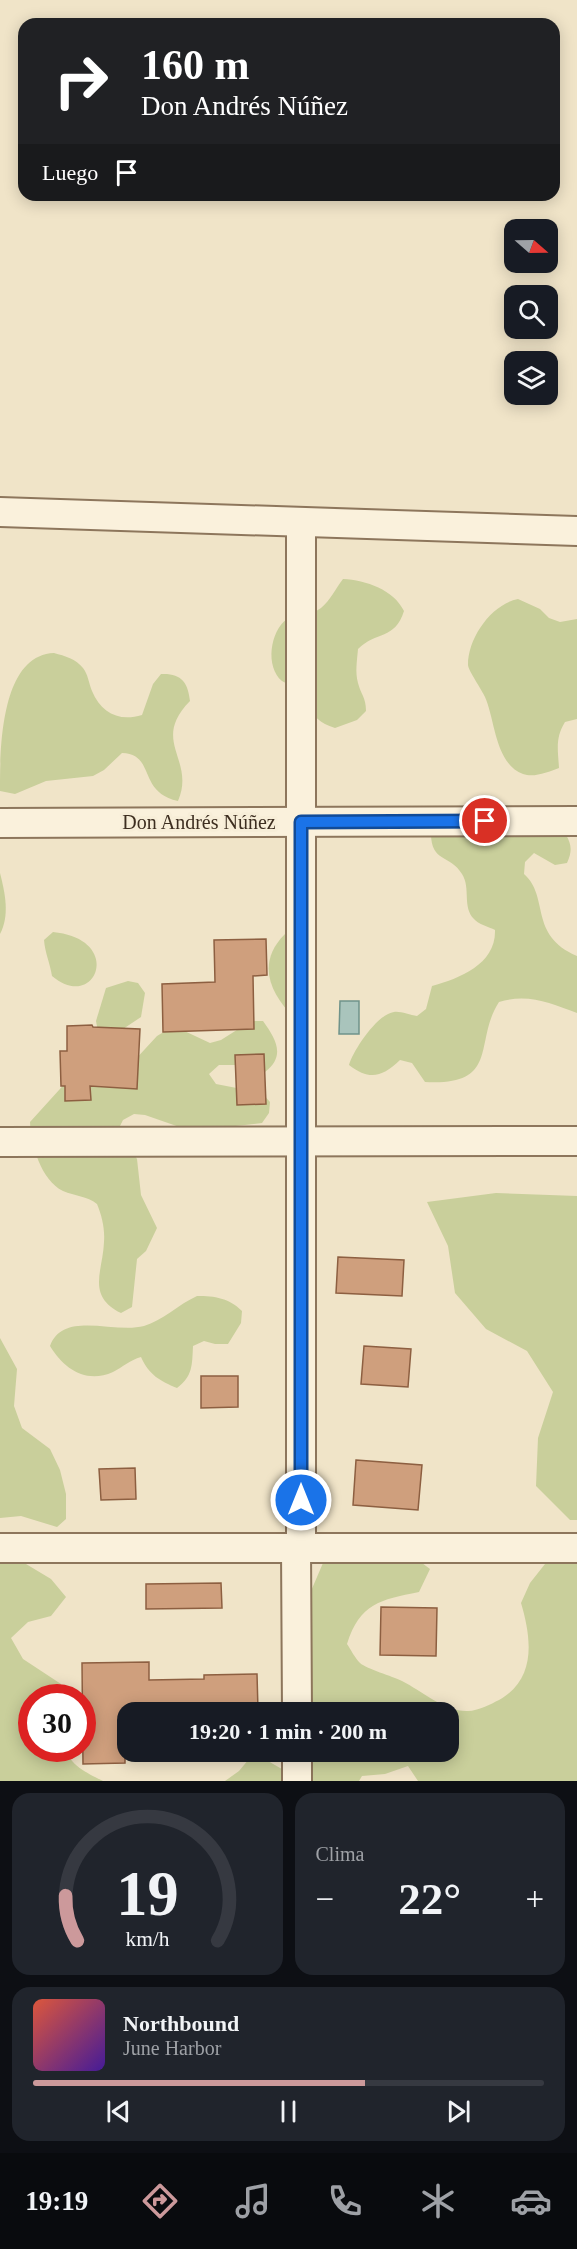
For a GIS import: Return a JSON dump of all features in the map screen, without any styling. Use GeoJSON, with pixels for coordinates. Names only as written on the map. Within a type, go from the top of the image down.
{"type":"FeatureCollection","features":[{"type":"Feature","properties":{"kind":"street"},"geometry":{"type":"LineString","coordinates":[[0,512],[577,531]]}},
{"type":"Feature","properties":{"kind":"street"},"geometry":{"type":"LineString","coordinates":[[297,1702],[301,1142],[301,522]]}},
{"type":"Feature","properties":{"kind":"street","name":"Don Andrés Núñez"},"geometry":{"type":"LineString","coordinates":[[0,823],[577,821]]}},
{"type":"Feature","properties":{"kind":"street"},"geometry":{"type":"LineString","coordinates":[[0,1143],[577,1141]]}},
{"type":"Feature","properties":{"kind":"street"},"geometry":{"type":"LineString","coordinates":[[0,1548],[577,1548]]}},
{"type":"Feature","properties":{"kind":"street"},"geometry":{"type":"LineString","coordinates":[[297,1762],[297,1781]]}},
{"type":"Feature","properties":{"kind":"green space"},"geometry":{"type":"Polygon","coordinates":[[[343,579],[361,581],[386,592],[404,611],[396,627],[358,649],[357,679],[366,711],[357,720],[335,728],[318,719],[301,692],[282,681],[277,675],[273,667],[272,649],[277,632],[287,619],[321,608],[343,579]]]}},
{"type":"Feature","properties":{"kind":"green space"},"geometry":{"type":"Polygon","coordinates":[[[518,599],[560,622],[577,619],[577,719],[565,722],[560,733],[559,768],[536,775],[523,774],[507,761],[497,740],[485,697],[468,665],[472,644],[483,623],[499,607],[518,599]]]}},
{"type":"Feature","properties":{"kind":"green space"},"geometry":{"type":"Polygon","coordinates":[[[54,653],[77,662],[86,673],[100,705],[118,716],[142,715],[153,684],[161,674],[174,675],[182,680],[190,701],[179,715],[174,728],[173,740],[182,773],[182,786],[178,801],[157,790],[139,760],[132,755],[122,753],[104,770],[93,776],[46,781],[15,794],[0,791],[3,730],[13,687],[23,670],[36,658],[54,653]]]}},
{"type":"Feature","properties":{"kind":"green space"},"geometry":{"type":"Polygon","coordinates":[[[555,821],[569,840],[571,851],[567,863],[555,865],[534,853],[525,862],[524,874],[532,883],[546,927],[552,938],[577,956],[577,1013],[529,999],[510,999],[499,1002],[491,1017],[481,1058],[475,1069],[465,1077],[449,1081],[425,1082],[412,1063],[400,1060],[376,1075],[363,1073],[349,1065],[355,1051],[380,1019],[394,1012],[417,1016],[426,1009],[432,986],[454,979],[474,968],[490,952],[494,942],[495,930],[478,922],[470,914],[465,879],[452,863],[437,853],[431,831],[555,821]]]}},
{"type":"Feature","properties":{"kind":"green space"},"geometry":{"type":"Polygon","coordinates":[[[0,873],[6,912],[0,934],[0,873]]]}},
{"type":"Feature","properties":{"kind":"green space"},"geometry":{"type":"Polygon","coordinates":[[[53,932],[75,937],[89,947],[96,959],[96,971],[91,980],[81,986],[68,985],[52,976],[44,940],[53,932]]]}},
{"type":"Feature","properties":{"kind":"green space"},"geometry":{"type":"Polygon","coordinates":[[[285,934],[297,935],[317,963],[317,1023],[313,1035],[280,1001],[269,975],[269,962],[274,948],[285,934]]]}},
{"type":"Feature","properties":{"kind":"green space"},"geometry":{"type":"Polygon","coordinates":[[[128,981],[138,983],[145,993],[141,1017],[120,1031],[98,1032],[96,1021],[106,988],[128,981]]]}},
{"type":"Feature","properties":{"kind":"green space"},"geometry":{"type":"Polygon","coordinates":[[[251,1021],[263,1021],[272,1034],[277,1054],[271,1066],[265,1072],[242,1065],[219,1065],[209,1074],[216,1084],[262,1093],[270,1102],[269,1113],[262,1123],[191,1131],[145,1115],[134,1114],[123,1120],[118,1130],[137,1159],[141,1195],[157,1228],[146,1251],[137,1259],[132,1307],[121,1313],[103,1299],[100,1291],[104,1232],[97,1204],[63,1191],[49,1179],[35,1151],[30,1122],[69,1079],[133,1062],[157,1036],[167,1030],[178,1028],[210,1043],[221,1040],[251,1021]]]}},
{"type":"Feature","properties":{"kind":"green space"},"geometry":{"type":"Polygon","coordinates":[[[496,1193],[577,1196],[577,1520],[570,1520],[536,1486],[538,1438],[553,1392],[527,1351],[486,1329],[455,1293],[448,1246],[427,1202],[496,1193]]]}},
{"type":"Feature","properties":{"kind":"green space"},"geometry":{"type":"Polygon","coordinates":[[[197,1296],[216,1297],[232,1303],[242,1311],[241,1323],[228,1344],[204,1341],[193,1346],[189,1374],[177,1388],[156,1377],[141,1357],[113,1372],[94,1376],[85,1375],[69,1367],[50,1346],[57,1335],[66,1329],[78,1326],[132,1328],[144,1326],[197,1296]]]}},
{"type":"Feature","properties":{"kind":"green space"},"geometry":{"type":"Polygon","coordinates":[[[0,1338],[17,1369],[14,1406],[22,1428],[50,1449],[60,1470],[66,1494],[66,1519],[57,1527],[21,1516],[0,1518],[0,1338]]]}},
{"type":"Feature","properties":{"kind":"green space"},"geometry":{"type":"Polygon","coordinates":[[[339,1544],[410,1554],[430,1569],[419,1592],[383,1601],[365,1612],[352,1630],[347,1644],[356,1659],[363,1665],[402,1681],[437,1702],[309,1702],[305,1605],[323,1563],[339,1544]]]}},
{"type":"Feature","properties":{"kind":"green space"},"geometry":{"type":"Polygon","coordinates":[[[11,1555],[51,1579],[66,1597],[51,1616],[28,1622],[11,1638],[23,1659],[61,1684],[18,1684],[18,1762],[73,1762],[103,1781],[0,1781],[0,1559],[11,1555]]]}},
{"type":"Feature","properties":{"kind":"green space"},"geometry":{"type":"Polygon","coordinates":[[[577,1562],[577,1781],[418,1781],[408,1766],[385,1774],[362,1776],[359,1781],[311,1781],[309,1762],[459,1762],[459,1710],[476,1710],[499,1700],[520,1681],[525,1670],[529,1644],[521,1603],[530,1583],[545,1564],[577,1562]]]}},
{"type":"Feature","properties":{"kind":"green space"},"geometry":{"type":"Polygon","coordinates":[[[246,1762],[270,1762],[294,1776],[294,1781],[225,1781],[246,1762]]]}},
{"type":"Feature","properties":{"kind":"water"},"geometry":{"type":"Polygon","coordinates":[[[340,1001],[359,1001],[359,1034],[339,1034],[340,1001]]]}},
{"type":"Feature","properties":{"kind":"building"},"geometry":{"type":"Polygon","coordinates":[[[266,939],[267,975],[253,976],[254,1029],[163,1032],[162,984],[215,982],[214,940],[266,939]]]}},
{"type":"Feature","properties":{"kind":"building"},"geometry":{"type":"Polygon","coordinates":[[[92,1025],[93,1027],[140,1029],[137,1089],[90,1086],[91,1100],[65,1101],[65,1086],[61,1086],[60,1051],[67,1051],[67,1026],[92,1025]]]}},
{"type":"Feature","properties":{"kind":"building"},"geometry":{"type":"Polygon","coordinates":[[[264,1054],[266,1104],[237,1105],[235,1055],[264,1054]]]}},
{"type":"Feature","properties":{"kind":"building"},"geometry":{"type":"Polygon","coordinates":[[[338,1257],[404,1260],[402,1296],[336,1293],[338,1257]]]}},
{"type":"Feature","properties":{"kind":"building"},"geometry":{"type":"Polygon","coordinates":[[[364,1346],[411,1349],[408,1387],[361,1384],[364,1346]]]}},
{"type":"Feature","properties":{"kind":"building"},"geometry":{"type":"Polygon","coordinates":[[[201,1376],[238,1376],[238,1407],[201,1408],[201,1376]]]}},
{"type":"Feature","properties":{"kind":"building"},"geometry":{"type":"Polygon","coordinates":[[[356,1460],[422,1465],[418,1510],[353,1505],[356,1460]]]}},
{"type":"Feature","properties":{"kind":"building"},"geometry":{"type":"Polygon","coordinates":[[[135,1468],[136,1499],[101,1500],[99,1469],[135,1468]]]}},
{"type":"Feature","properties":{"kind":"building"},"geometry":{"type":"Polygon","coordinates":[[[221,1583],[222,1608],[146,1609],[146,1584],[221,1583]]]}},
{"type":"Feature","properties":{"kind":"building"},"geometry":{"type":"Polygon","coordinates":[[[381,1607],[437,1608],[436,1656],[380,1655],[381,1607]]]}},
{"type":"Feature","properties":{"kind":"building"},"geometry":{"type":"Polygon","coordinates":[[[149,1662],[149,1680],[204,1679],[204,1675],[257,1674],[258,1702],[117,1702],[117,1762],[125,1763],[83,1764],[83,1762],[96,1762],[96,1684],[82,1684],[82,1663],[149,1662]]]}},
{"type":"Feature","properties":{"kind":"route"},"geometry":{"type":"LineString","coordinates":[[301,1500],[301,822],[485,821]]}}]}
